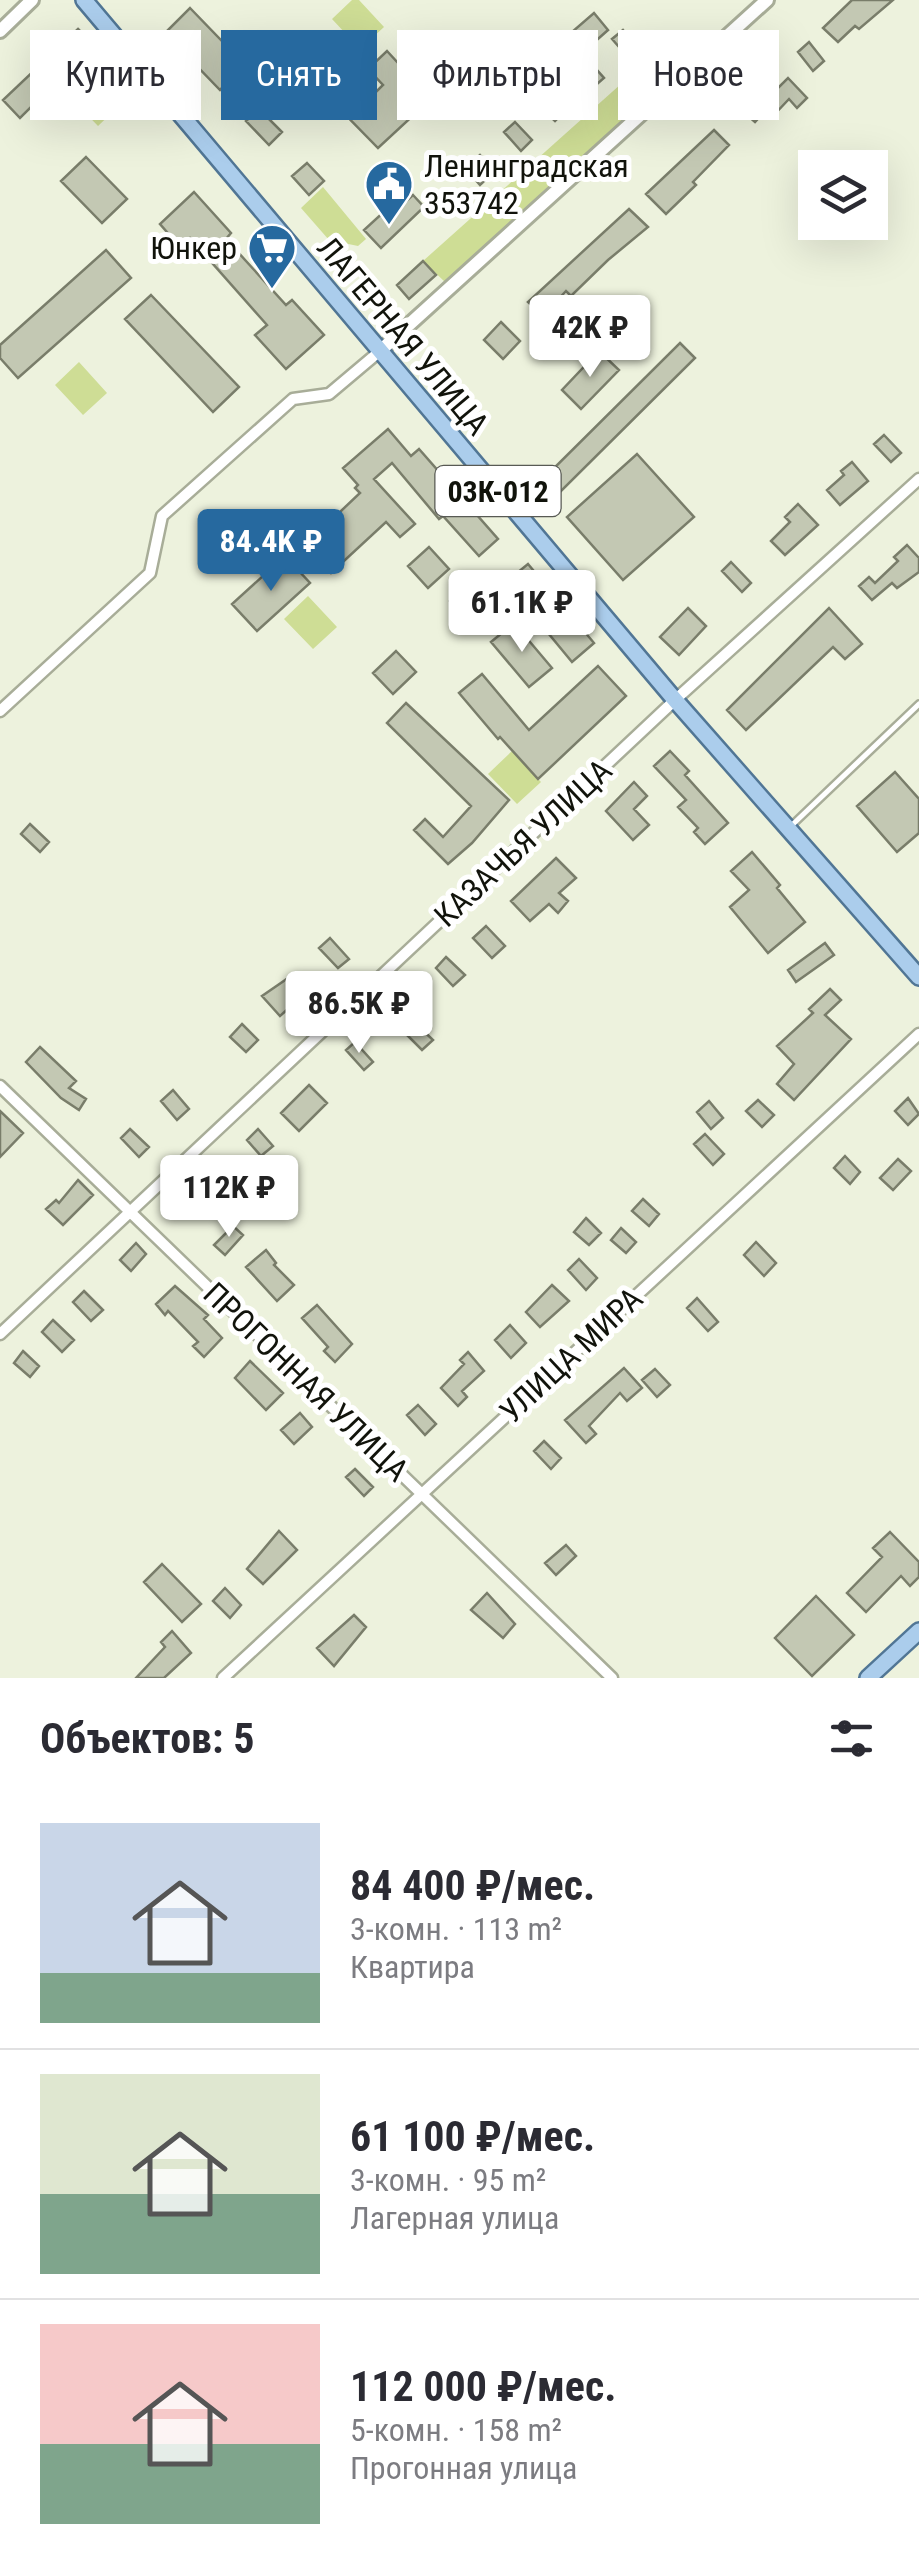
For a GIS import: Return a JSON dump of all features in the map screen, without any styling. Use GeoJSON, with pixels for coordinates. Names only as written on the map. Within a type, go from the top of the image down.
{"type":"FeatureCollection","features":[{"type":"Feature","properties":{"kind":"main road","name":"ЛАГЕРНАЯ УЛИЦА"},"geometry":{"type":"LineString","coordinates":[[84,0],[676,700],[919,976]]}},
{"type":"Feature","properties":{"kind":"main road"},"geometry":{"type":"LineString","coordinates":[[868,1678],[919,1631]]}},
{"type":"Feature","properties":{"kind":"street"},"geometry":{"type":"LineString","coordinates":[[0,30],[32,0]]}},
{"type":"Feature","properties":{"kind":"street"},"geometry":{"type":"LineString","coordinates":[[0,710],[150,574],[162,516],[294,400],[329,394],[380,352],[766,0]]}},
{"type":"Feature","properties":{"kind":"street","name":"КАЗАЧЬЯ УЛИЦА"},"geometry":{"type":"LineString","coordinates":[[0,1334],[676,700],[919,479]]}},
{"type":"Feature","properties":{"kind":"street","name":"УЛИЦА МИРА"},"geometry":{"type":"LineString","coordinates":[[223,1678],[919,1034]]}},
{"type":"Feature","properties":{"kind":"street","name":"ПРОГОННАЯ УЛИЦА"},"geometry":{"type":"LineString","coordinates":[[0,1086],[612,1678]]}},
{"type":"Feature","properties":{"kind":"lane"},"geometry":{"type":"LineString","coordinates":[[790,827],[919,704]]}},
{"type":"Feature","properties":{"kind":"green space"},"geometry":{"type":"Polygon","coordinates":[[[352,0],[359,0],[384,27],[377,33],[377,30],[342,30],[332,19],[352,0]]]}},
{"type":"Feature","properties":{"kind":"green space"},"geometry":{"type":"Polygon","coordinates":[[[618,87],[618,120],[623,120],[445,282],[423,261],[581,120],[598,120],[598,105],[618,87]]]}},
{"type":"Feature","properties":{"kind":"green space"},"geometry":{"type":"Polygon","coordinates":[[[323,187],[366,239],[358,246],[329,240],[301,208],[323,187]]]}},
{"type":"Feature","properties":{"kind":"green space"},"geometry":{"type":"Polygon","coordinates":[[[79,362],[107,393],[83,415],[55,385],[79,362]]]}},
{"type":"Feature","properties":{"kind":"green space"},"geometry":{"type":"Polygon","coordinates":[[[308,596],[337,627],[313,649],[284,619],[308,596]]]}},
{"type":"Feature","properties":{"kind":"green space"},"geometry":{"type":"Polygon","coordinates":[[[512,751],[541,782],[517,804],[488,774],[512,751]]]}},
{"type":"Feature","properties":{"kind":"building"},"geometry":{"type":"Polygon","coordinates":[[[852,0],[893,0],[838,42],[823,28],[852,0]]]}},
{"type":"Feature","properties":{"kind":"building"},"geometry":{"type":"Polygon","coordinates":[[[190,8],[221,40],[220,90],[201,70],[201,30],[168,30],[190,8]]]}},
{"type":"Feature","properties":{"kind":"building"},"geometry":{"type":"Polygon","coordinates":[[[594,13],[608,30],[598,39],[598,30],[574,30],[594,13]]]}},
{"type":"Feature","properties":{"kind":"building"},"geometry":{"type":"Polygon","coordinates":[[[809,42],[824,61],[813,71],[798,52],[809,42]]]}},
{"type":"Feature","properties":{"kind":"building"},"geometry":{"type":"Polygon","coordinates":[[[387,51],[397,62],[397,120],[408,120],[378,148],[351,120],[377,120],[377,91],[383,85],[377,79],[377,60],[387,51]]]}},
{"type":"Feature","properties":{"kind":"building"},"geometry":{"type":"Polygon","coordinates":[[[30,74],[30,108],[20,118],[3,100],[30,74]]]}},
{"type":"Feature","properties":{"kind":"building"},"geometry":{"type":"Polygon","coordinates":[[[788,78],[807,98],[797,108],[789,99],[779,110],[779,87],[788,78]]]}},
{"type":"Feature","properties":{"kind":"building"},"geometry":{"type":"Polygon","coordinates":[[[270,120],[282,132],[269,145],[246,121],[270,120]]]}},
{"type":"Feature","properties":{"kind":"building"},"geometry":{"type":"Polygon","coordinates":[[[515,122],[532,140],[521,151],[504,132],[515,122]]]}},
{"type":"Feature","properties":{"kind":"building"},"geometry":{"type":"Polygon","coordinates":[[[714,130],[729,145],[666,214],[646,194],[714,130]]]}},
{"type":"Feature","properties":{"kind":"building"},"geometry":{"type":"Polygon","coordinates":[[[480,155],[495,171],[480,185],[465,168],[480,155]]]}},
{"type":"Feature","properties":{"kind":"building"},"geometry":{"type":"Polygon","coordinates":[[[86,157],[127,199],[102,223],[61,181],[86,157]]]}},
{"type":"Feature","properties":{"kind":"building"},"geometry":{"type":"Polygon","coordinates":[[[307,163],[324,181],[309,195],[292,176],[307,163]]]}},
{"type":"Feature","properties":{"kind":"building"},"geometry":{"type":"Polygon","coordinates":[[[194,192],[231,233],[226,239],[286,305],[292,300],[324,335],[286,369],[255,335],[267,325],[190,238],[180,247],[160,224],[194,192]]]}},
{"type":"Feature","properties":{"kind":"building"},"geometry":{"type":"Polygon","coordinates":[[[413,195],[424,207],[381,248],[364,230],[399,198],[404,203],[413,195]]]}},
{"type":"Feature","properties":{"kind":"building"},"geometry":{"type":"Polygon","coordinates":[[[629,209],[648,227],[571,296],[566,291],[543,316],[528,302],[629,209]]]}},
{"type":"Feature","properties":{"kind":"building"},"geometry":{"type":"Polygon","coordinates":[[[106,250],[131,278],[18,378],[0,358],[0,345],[106,250]]]}},
{"type":"Feature","properties":{"kind":"building"},"geometry":{"type":"Polygon","coordinates":[[[423,261],[436,275],[409,299],[397,285],[423,261]]]}},
{"type":"Feature","properties":{"kind":"building"},"geometry":{"type":"Polygon","coordinates":[[[151,295],[239,387],[213,412],[125,319],[151,295]]]}},
{"type":"Feature","properties":{"kind":"building"},"geometry":{"type":"Polygon","coordinates":[[[501,322],[520,341],[503,359],[484,340],[501,322]]]}},
{"type":"Feature","properties":{"kind":"building"},"geometry":{"type":"Polygon","coordinates":[[[680,343],[695,358],[552,500],[537,485],[680,343]]]}},
{"type":"Feature","properties":{"kind":"building"},"geometry":{"type":"Polygon","coordinates":[[[599,351],[619,370],[581,409],[562,390],[599,351]]]}},
{"type":"Feature","properties":{"kind":"building"},"geometry":{"type":"Polygon","coordinates":[[[388,429],[411,456],[419,449],[498,539],[479,556],[443,516],[439,519],[392,463],[374,479],[415,524],[400,537],[386,522],[331,573],[305,545],[360,493],[343,468],[388,429]]]}},
{"type":"Feature","properties":{"kind":"building"},"geometry":{"type":"Polygon","coordinates":[[[884,435],[901,453],[891,462],[874,444],[884,435]]]}},
{"type":"Feature","properties":{"kind":"building"},"geometry":{"type":"Polygon","coordinates":[[[637,454],[694,517],[623,580],[567,517],[637,454]]]}},
{"type":"Feature","properties":{"kind":"building"},"geometry":{"type":"Polygon","coordinates":[[[852,462],[868,481],[840,505],[827,490],[852,462]]]}},
{"type":"Feature","properties":{"kind":"building"},"geometry":{"type":"Polygon","coordinates":[[[798,504],[818,525],[785,555],[771,541],[790,522],[785,517],[798,504]]]}},
{"type":"Feature","properties":{"kind":"building"},"geometry":{"type":"Polygon","coordinates":[[[907,545],[919,558],[919,572],[897,588],[892,583],[872,600],[859,586],[869,577],[875,583],[898,561],[894,557],[907,545]]]}},
{"type":"Feature","properties":{"kind":"building"},"geometry":{"type":"Polygon","coordinates":[[[429,547],[449,569],[428,588],[408,566],[429,547]]]}},
{"type":"Feature","properties":{"kind":"building"},"geometry":{"type":"Polygon","coordinates":[[[285,556],[310,583],[257,631],[232,604],[285,556]]]}},
{"type":"Feature","properties":{"kind":"building"},"geometry":{"type":"Polygon","coordinates":[[[731,562],[751,583],[742,592],[722,571],[731,562]]]}},
{"type":"Feature","properties":{"kind":"building"},"geometry":{"type":"Polygon","coordinates":[[[528,564],[594,643],[572,662],[506,582],[528,564]]]}},
{"type":"Feature","properties":{"kind":"building"},"geometry":{"type":"Polygon","coordinates":[[[473,580],[484,592],[461,613],[450,601],[473,580]]]}},
{"type":"Feature","properties":{"kind":"building"},"geometry":{"type":"Polygon","coordinates":[[[688,608],[706,626],[679,655],[660,637],[688,608]]]}},
{"type":"Feature","properties":{"kind":"building"},"geometry":{"type":"Polygon","coordinates":[[[829,608],[862,644],[845,659],[833,647],[746,730],[727,710],[829,608]]]}},
{"type":"Feature","properties":{"kind":"building"},"geometry":{"type":"Polygon","coordinates":[[[514,623],[552,668],[529,687],[491,642],[514,623]]]}},
{"type":"Feature","properties":{"kind":"building"},"geometry":{"type":"Polygon","coordinates":[[[396,651],[416,672],[393,694],[373,673],[396,651]]]}},
{"type":"Feature","properties":{"kind":"building"},"geometry":{"type":"Polygon","coordinates":[[[598,666],[626,696],[538,779],[459,693],[482,674],[529,730],[598,666]]]}},
{"type":"Feature","properties":{"kind":"building"},"geometry":{"type":"Polygon","coordinates":[[[406,703],[509,800],[448,864],[414,830],[425,819],[443,837],[471,806],[387,723],[406,703]]]}},
{"type":"Feature","properties":{"kind":"building"},"geometry":{"type":"Polygon","coordinates":[[[670,751],[689,771],[685,775],[728,823],[705,844],[694,832],[698,828],[678,807],[686,800],[654,766],[670,751]]]}},
{"type":"Feature","properties":{"kind":"building"},"geometry":{"type":"Polygon","coordinates":[[[895,772],[919,799],[919,833],[897,852],[857,806],[895,772]]]}},
{"type":"Feature","properties":{"kind":"building"},"geometry":{"type":"Polygon","coordinates":[[[634,782],[647,796],[634,809],[649,825],[633,840],[606,811],[634,782]]]}},
{"type":"Feature","properties":{"kind":"building"},"geometry":{"type":"Polygon","coordinates":[[[30,824],[49,842],[40,852],[21,834],[30,824]]]}},
{"type":"Feature","properties":{"kind":"building"},"geometry":{"type":"Polygon","coordinates":[[[752,852],[805,922],[768,953],[730,907],[749,890],[731,871],[752,852]]]}},
{"type":"Feature","properties":{"kind":"building"},"geometry":{"type":"Polygon","coordinates":[[[556,858],[576,878],[559,893],[568,901],[558,913],[549,904],[530,921],[511,901],[556,858]]]}},
{"type":"Feature","properties":{"kind":"building"},"geometry":{"type":"Polygon","coordinates":[[[486,926],[505,946],[492,958],[473,938],[486,926]]]}},
{"type":"Feature","properties":{"kind":"building"},"geometry":{"type":"Polygon","coordinates":[[[330,938],[349,959],[338,968],[319,948],[330,938]]]}},
{"type":"Feature","properties":{"kind":"building"},"geometry":{"type":"Polygon","coordinates":[[[825,943],[834,955],[796,982],[788,970],[825,943]]]}},
{"type":"Feature","properties":{"kind":"building"},"geometry":{"type":"Polygon","coordinates":[[[446,957],[465,975],[453,986],[436,968],[446,957]]]}},
{"type":"Feature","properties":{"kind":"building"},"geometry":{"type":"Polygon","coordinates":[[[294,974],[308,991],[280,1016],[262,996],[294,974]]]}},
{"type":"Feature","properties":{"kind":"building"},"geometry":{"type":"Polygon","coordinates":[[[830,989],[841,1000],[825,1015],[851,1039],[794,1100],[777,1084],[794,1064],[777,1046],[813,1013],[809,1009],[830,989]]]}},
{"type":"Feature","properties":{"kind":"building"},"geometry":{"type":"Polygon","coordinates":[[[408,1016],[433,1040],[422,1050],[398,1026],[408,1016]]]}},
{"type":"Feature","properties":{"kind":"building"},"geometry":{"type":"Polygon","coordinates":[[[242,1024],[258,1040],[246,1052],[230,1037],[242,1024]]]}},
{"type":"Feature","properties":{"kind":"building"},"geometry":{"type":"Polygon","coordinates":[[[355,1042],[373,1062],[364,1070],[346,1050],[355,1042]]]}},
{"type":"Feature","properties":{"kind":"building"},"geometry":{"type":"Polygon","coordinates":[[[40,1047],[76,1081],[69,1088],[86,1099],[79,1110],[61,1098],[26,1062],[40,1047]]]}},
{"type":"Feature","properties":{"kind":"building"},"geometry":{"type":"Polygon","coordinates":[[[309,1085],[327,1103],[299,1131],[281,1113],[309,1085]]]}},
{"type":"Feature","properties":{"kind":"building"},"geometry":{"type":"Polygon","coordinates":[[[173,1090],[189,1109],[177,1120],[161,1101],[173,1090]]]}},
{"type":"Feature","properties":{"kind":"building"},"geometry":{"type":"Polygon","coordinates":[[[908,1098],[919,1114],[908,1125],[895,1111],[908,1098]]]}},
{"type":"Feature","properties":{"kind":"building"},"geometry":{"type":"Polygon","coordinates":[[[758,1100],[774,1115],[762,1127],[746,1111],[758,1100]]]}},
{"type":"Feature","properties":{"kind":"building"},"geometry":{"type":"Polygon","coordinates":[[[709,1101],[723,1118],[711,1129],[697,1112],[709,1101]]]}},
{"type":"Feature","properties":{"kind":"building"},"geometry":{"type":"Polygon","coordinates":[[[0,1111],[23,1133],[0,1157],[0,1111]]]}},
{"type":"Feature","properties":{"kind":"building"},"geometry":{"type":"Polygon","coordinates":[[[130,1129],[149,1147],[139,1157],[121,1138],[130,1129]]]}},
{"type":"Feature","properties":{"kind":"building"},"geometry":{"type":"Polygon","coordinates":[[[258,1129],[273,1146],[261,1156],[247,1140],[258,1129]]]}},
{"type":"Feature","properties":{"kind":"building"},"geometry":{"type":"Polygon","coordinates":[[[705,1134],[724,1154],[713,1165],[694,1144],[705,1134]]]}},
{"type":"Feature","properties":{"kind":"building"},"geometry":{"type":"Polygon","coordinates":[[[845,1156],[860,1172],[850,1184],[834,1168],[845,1156]]]}},
{"type":"Feature","properties":{"kind":"building"},"geometry":{"type":"Polygon","coordinates":[[[898,1159],[911,1171],[893,1190],[880,1178],[898,1159]]]}},
{"type":"Feature","properties":{"kind":"building"},"geometry":{"type":"Polygon","coordinates":[[[78,1180],[93,1195],[63,1225],[46,1209],[56,1200],[59,1203],[78,1180]]]}},
{"type":"Feature","properties":{"kind":"building"},"geometry":{"type":"Polygon","coordinates":[[[643,1199],[659,1214],[649,1226],[632,1211],[643,1199]]]}},
{"type":"Feature","properties":{"kind":"building"},"geometry":{"type":"Polygon","coordinates":[[[586,1218],[601,1233],[589,1245],[574,1232],[586,1218]]]}},
{"type":"Feature","properties":{"kind":"building"},"geometry":{"type":"Polygon","coordinates":[[[233,1226],[243,1235],[225,1255],[214,1245],[233,1226]]]}},
{"type":"Feature","properties":{"kind":"building"},"geometry":{"type":"Polygon","coordinates":[[[621,1228],[636,1242],[626,1253],[611,1240],[621,1228]]]}},
{"type":"Feature","properties":{"kind":"building"},"geometry":{"type":"Polygon","coordinates":[[[756,1242],[776,1263],[764,1276],[744,1255],[756,1242]]]}},
{"type":"Feature","properties":{"kind":"building"},"geometry":{"type":"Polygon","coordinates":[[[136,1243],[146,1254],[131,1271],[120,1260],[136,1243]]]}},
{"type":"Feature","properties":{"kind":"building"},"geometry":{"type":"Polygon","coordinates":[[[266,1250],[274,1265],[294,1285],[277,1301],[246,1267],[266,1250]]]}},
{"type":"Feature","properties":{"kind":"building"},"geometry":{"type":"Polygon","coordinates":[[[579,1259],[597,1278],[586,1290],[568,1270],[579,1259]]]}},
{"type":"Feature","properties":{"kind":"building"},"geometry":{"type":"Polygon","coordinates":[[[552,1285],[569,1301],[540,1327],[526,1312],[552,1285]]]}},
{"type":"Feature","properties":{"kind":"building"},"geometry":{"type":"Polygon","coordinates":[[[175,1286],[208,1315],[204,1319],[222,1338],[204,1357],[193,1346],[198,1342],[156,1304],[175,1286]]]}},
{"type":"Feature","properties":{"kind":"building"},"geometry":{"type":"Polygon","coordinates":[[[84,1291],[103,1310],[91,1321],[73,1302],[84,1291]]]}},
{"type":"Feature","properties":{"kind":"building"},"geometry":{"type":"Polygon","coordinates":[[[697,1298],[718,1322],[708,1331],[687,1308],[697,1298]]]}},
{"type":"Feature","properties":{"kind":"building"},"geometry":{"type":"Polygon","coordinates":[[[317,1305],[352,1344],[335,1362],[324,1351],[328,1347],[302,1318],[317,1305]]]}},
{"type":"Feature","properties":{"kind":"building"},"geometry":{"type":"Polygon","coordinates":[[[53,1320],[74,1340],[62,1352],[42,1332],[53,1320]]]}},
{"type":"Feature","properties":{"kind":"building"},"geometry":{"type":"Polygon","coordinates":[[[510,1325],[526,1343],[511,1358],[495,1340],[510,1325]]]}},
{"type":"Feature","properties":{"kind":"building"},"geometry":{"type":"Polygon","coordinates":[[[23,1351],[39,1366],[30,1377],[14,1363],[23,1351]]]}},
{"type":"Feature","properties":{"kind":"building"},"geometry":{"type":"Polygon","coordinates":[[[468,1352],[484,1371],[462,1391],[467,1397],[458,1406],[441,1388],[464,1364],[460,1360],[468,1352]]]}},
{"type":"Feature","properties":{"kind":"building"},"geometry":{"type":"Polygon","coordinates":[[[250,1361],[283,1393],[266,1410],[235,1378],[250,1361]]]}},
{"type":"Feature","properties":{"kind":"building"},"geometry":{"type":"Polygon","coordinates":[[[624,1368],[642,1388],[627,1401],[620,1393],[589,1426],[596,1434],[586,1443],[565,1420],[624,1368]]]}},
{"type":"Feature","properties":{"kind":"building"},"geometry":{"type":"Polygon","coordinates":[[[655,1369],[670,1385],[657,1397],[642,1380],[655,1369]]]}},
{"type":"Feature","properties":{"kind":"building"},"geometry":{"type":"Polygon","coordinates":[[[418,1405],[436,1424],[425,1435],[407,1415],[418,1405]]]}},
{"type":"Feature","properties":{"kind":"building"},"geometry":{"type":"Polygon","coordinates":[[[300,1413],[312,1427],[294,1444],[281,1430],[300,1413]]]}},
{"type":"Feature","properties":{"kind":"building"},"geometry":{"type":"Polygon","coordinates":[[[544,1441],[561,1458],[551,1469],[534,1451],[544,1441]]]}},
{"type":"Feature","properties":{"kind":"building"},"geometry":{"type":"Polygon","coordinates":[[[355,1469],[373,1487],[364,1496],[346,1477],[355,1469]]]}},
{"type":"Feature","properties":{"kind":"building"},"geometry":{"type":"Polygon","coordinates":[[[279,1531],[297,1550],[263,1584],[247,1569],[279,1531]]]}},
{"type":"Feature","properties":{"kind":"building"},"geometry":{"type":"Polygon","coordinates":[[[890,1532],[919,1562],[919,1577],[910,1586],[901,1576],[866,1612],[847,1593],[882,1557],[873,1548],[890,1532]]]}},
{"type":"Feature","properties":{"kind":"building"},"geometry":{"type":"Polygon","coordinates":[[[566,1545],[576,1556],[556,1575],[545,1563],[566,1545]]]}},
{"type":"Feature","properties":{"kind":"building"},"geometry":{"type":"Polygon","coordinates":[[[162,1564],[201,1604],[182,1622],[144,1582],[162,1564]]]}},
{"type":"Feature","properties":{"kind":"building"},"geometry":{"type":"Polygon","coordinates":[[[225,1588],[241,1605],[230,1618],[213,1601],[225,1588]]]}},
{"type":"Feature","properties":{"kind":"building"},"geometry":{"type":"Polygon","coordinates":[[[487,1593],[515,1624],[503,1638],[471,1610],[487,1593]]]}},
{"type":"Feature","properties":{"kind":"building"},"geometry":{"type":"Polygon","coordinates":[[[816,1596],[854,1635],[812,1676],[775,1638],[816,1596]]]}},
{"type":"Feature","properties":{"kind":"building"},"geometry":{"type":"Polygon","coordinates":[[[354,1615],[366,1627],[334,1666],[317,1648],[354,1615]]]}},
{"type":"Feature","properties":{"kind":"building"},"geometry":{"type":"Polygon","coordinates":[[[172,1631],[191,1653],[164,1678],[136,1678],[165,1647],[161,1642],[172,1631]]]}},
{"type":"Feature","properties":{"kind":"place","name":"Ленинградская 353742"},"geometry":{"type":"Point","coordinates":[389,226]}},
{"type":"Feature","properties":{"kind":"place","name":"Юнкер"},"geometry":{"type":"Point","coordinates":[272,290]}}]}
